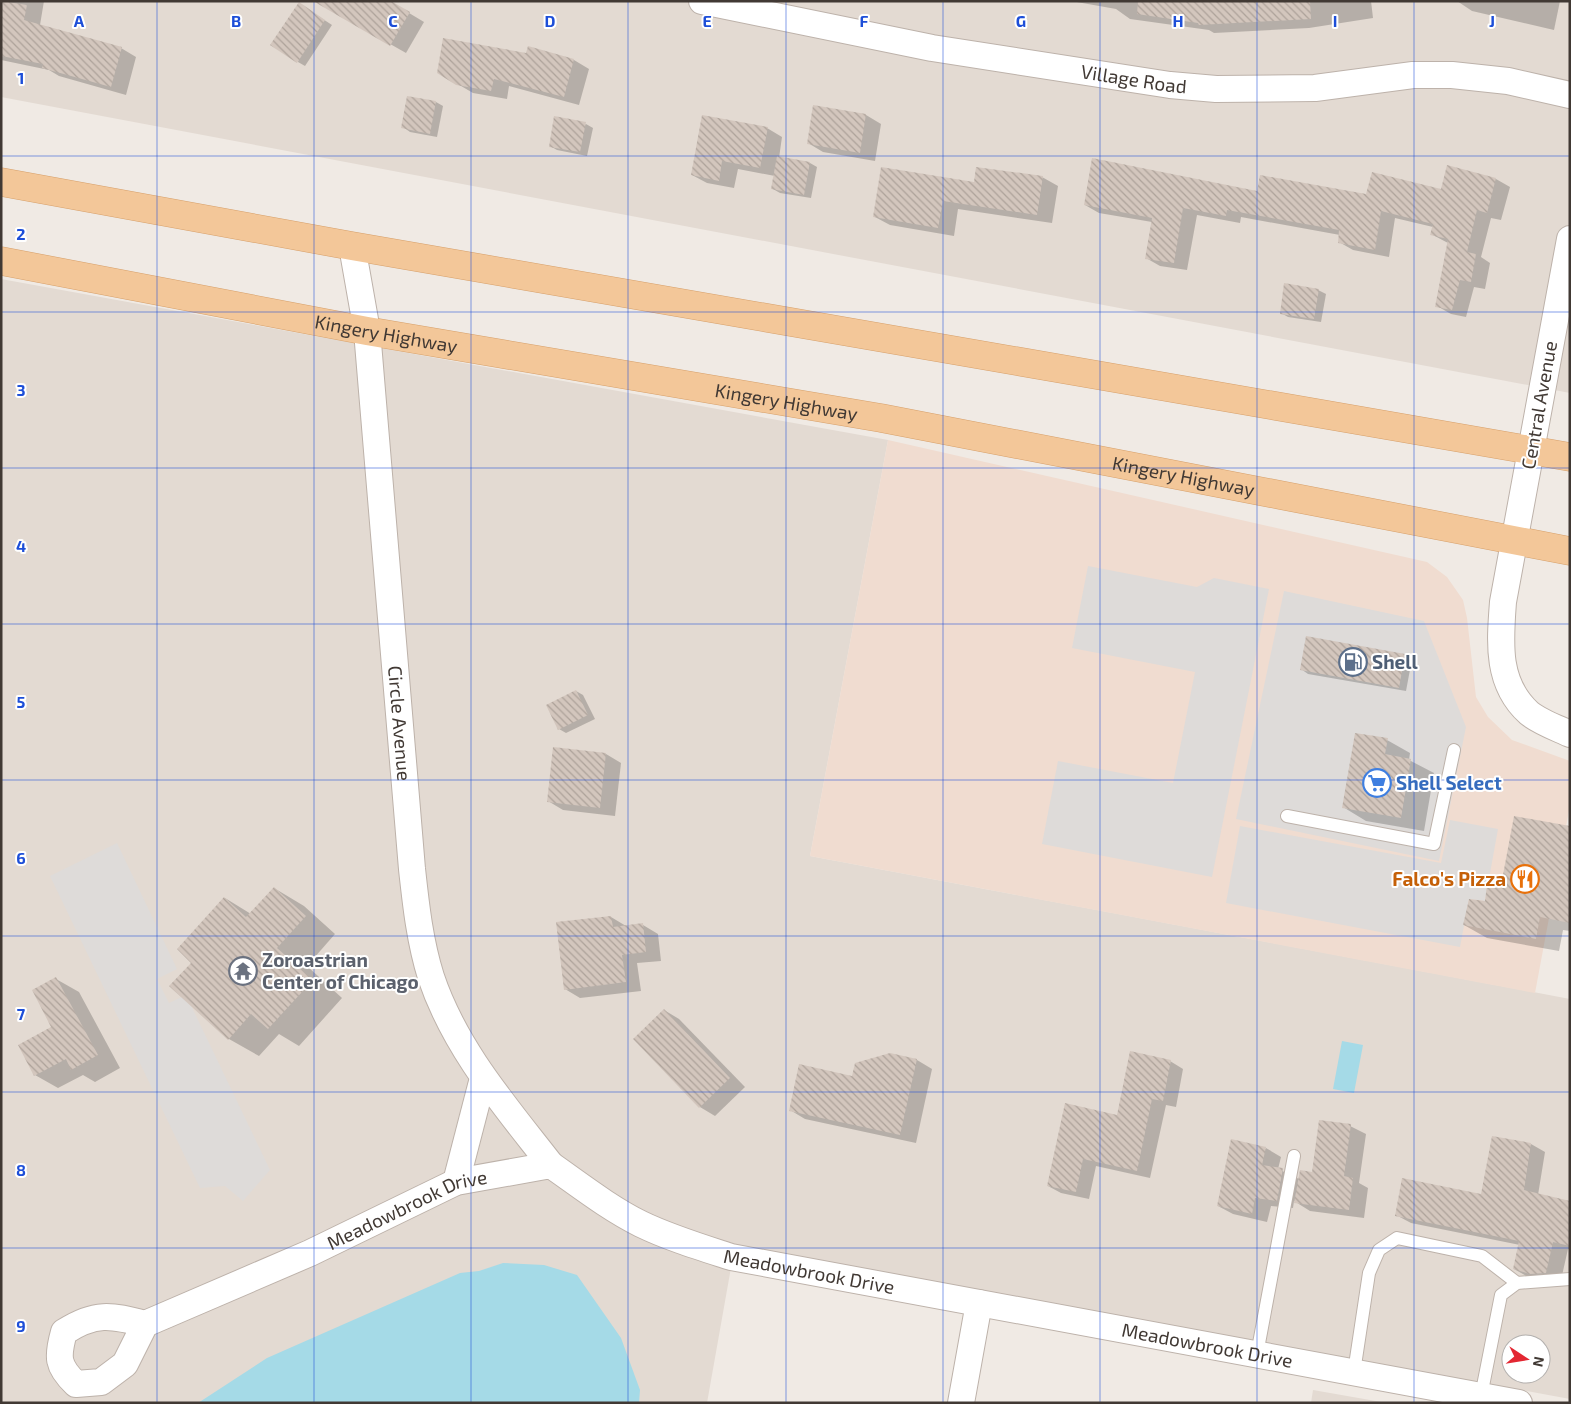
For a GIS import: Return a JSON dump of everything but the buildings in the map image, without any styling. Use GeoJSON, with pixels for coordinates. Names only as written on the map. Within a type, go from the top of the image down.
{"type":"FeatureCollection","features":[{"type":"Feature","properties":{"kind":"main road"},"geometry":{"type":"LineString","coordinates":[[1,182],[352,246],[1570,457]]}},
{"type":"Feature","properties":{"kind":"main road","name":"Kingery Highway"},"geometry":{"type":"LineString","coordinates":[[1,261],[367,331],[881,418],[1570,551]]}},
{"type":"Feature","properties":{"kind":"street","name":"Village Road"},"geometry":{"type":"LineString","coordinates":[[702,1],[932,48],[1170,86],[1216,89],[1314,88],[1412,76],[1452,75],[1508,81],[1570,95]]}},
{"type":"Feature","properties":{"kind":"street","name":"Central Avenue"},"geometry":{"type":"LineString","coordinates":[[1570,239],[1503,602],[1500,646],[1505,677],[1515,696],[1530,713],[1570,734]]}},
{"type":"Feature","properties":{"kind":"street","name":"Circle Avenue"},"geometry":{"type":"LineString","coordinates":[[352,246],[367,331],[416,908],[422,942],[445,1012],[483,1078],[551,1166]]}},
{"type":"Feature","properties":{"kind":"street"},"geometry":{"type":"LineString","coordinates":[[456,1182],[483,1078]]}},
{"type":"Feature","properties":{"kind":"street","name":"Meadowbrook Drive"},"geometry":{"type":"LineString","coordinates":[[145,1324],[310,1253],[456,1182],[551,1166],[620,1212],[642,1224],[684,1243],[731,1257],[1519,1403]]}},
{"type":"Feature","properties":{"kind":"street"},"geometry":{"type":"LineString","coordinates":[[961,1403],[979,1303]]}},
{"type":"Feature","properties":{"kind":"lane"},"geometry":{"type":"LineString","coordinates":[[1287,816],[1434,844],[1454,750]]}},
{"type":"Feature","properties":{"kind":"lane"},"geometry":{"type":"LineString","coordinates":[[1257,1354],[1294,1156]]}},
{"type":"Feature","properties":{"kind":"lane"},"geometry":{"type":"LineString","coordinates":[[1354,1372],[1368,1273],[1379,1250],[1397,1238],[1482,1256],[1517,1283]]}},
{"type":"Feature","properties":{"kind":"lane"},"geometry":{"type":"LineString","coordinates":[[1481,1396],[1501,1294],[1517,1283],[1570,1279]]}},
{"type":"Feature","properties":{"kind":"shaded area"},"geometry":{"type":"Polygon","coordinates":[[[1,1],[1570,1],[1570,393],[1,97],[1,1]]]}},
{"type":"Feature","properties":{"kind":"shaded area"},"geometry":{"type":"Polygon","coordinates":[[[1,279],[888,440],[810,856],[1570,999],[1570,1399],[735,1245],[707,1403],[1,1403],[1,279]]]}},
{"type":"Feature","properties":{"kind":"shaded area"},"geometry":{"type":"Polygon","coordinates":[[[888,440],[1427,562],[1447,577],[1463,600],[1467,618],[1476,697],[1488,717],[1512,740],[1570,761],[1570,805],[1535,993],[810,856],[888,440]]]}},
{"type":"Feature","properties":{"kind":"shaded area"},"geometry":{"type":"Polygon","coordinates":[[[1088,566],[1197,587],[1214,578],[1269,589],[1212,877],[1042,844],[1058,761],[1173,783],[1195,672],[1072,648],[1088,566]]]}},
{"type":"Feature","properties":{"kind":"shaded area"},"geometry":{"type":"Polygon","coordinates":[[[1284,591],[1424,621],[1466,727],[1439,861],[1236,819],[1284,591]]]}},
{"type":"Feature","properties":{"kind":"shaded area"},"geometry":{"type":"Polygon","coordinates":[[[1450,820],[1498,829],[1485,901],[1469,899],[1460,947],[1226,903],[1240,826],[1441,863],[1450,820]]]}},
{"type":"Feature","properties":{"kind":"shaded area"},"geometry":{"type":"Polygon","coordinates":[[[117,843],[177,969],[157,979],[169,1003],[186,995],[270,1170],[243,1201],[225,1186],[200,1188],[50,876],[117,843]]]}},
{"type":"Feature","properties":{"kind":"shaded area"},"geometry":{"type":"Polygon","coordinates":[[[1313,1390],[1387,1403],[1311,1403],[1313,1390]]]}},
{"type":"Feature","properties":{"kind":"water"},"geometry":{"type":"Polygon","coordinates":[[[1342,1041],[1363,1045],[1354,1093],[1333,1089],[1342,1041]]]}},
{"type":"Feature","properties":{"kind":"water"},"geometry":{"type":"Polygon","coordinates":[[[503,1263],[544,1265],[577,1275],[621,1338],[640,1390],[639,1403],[198,1403],[267,1358],[460,1273],[479,1271],[503,1263]]]}},
{"type":"Feature","properties":{"kind":"place","name":"Shell"},"geometry":{"type":"Point","coordinates":[1353,662]}},
{"type":"Feature","properties":{"kind":"place","name":"Shell Select"},"geometry":{"type":"Point","coordinates":[1377,783]}},
{"type":"Feature","properties":{"kind":"place","name":"Falco's Pizza"},"geometry":{"type":"Point","coordinates":[1525,879]}},
{"type":"Feature","properties":{"kind":"place","name":"Zoroastrian Center of Chicago"},"geometry":{"type":"Point","coordinates":[243,971]}}]}
